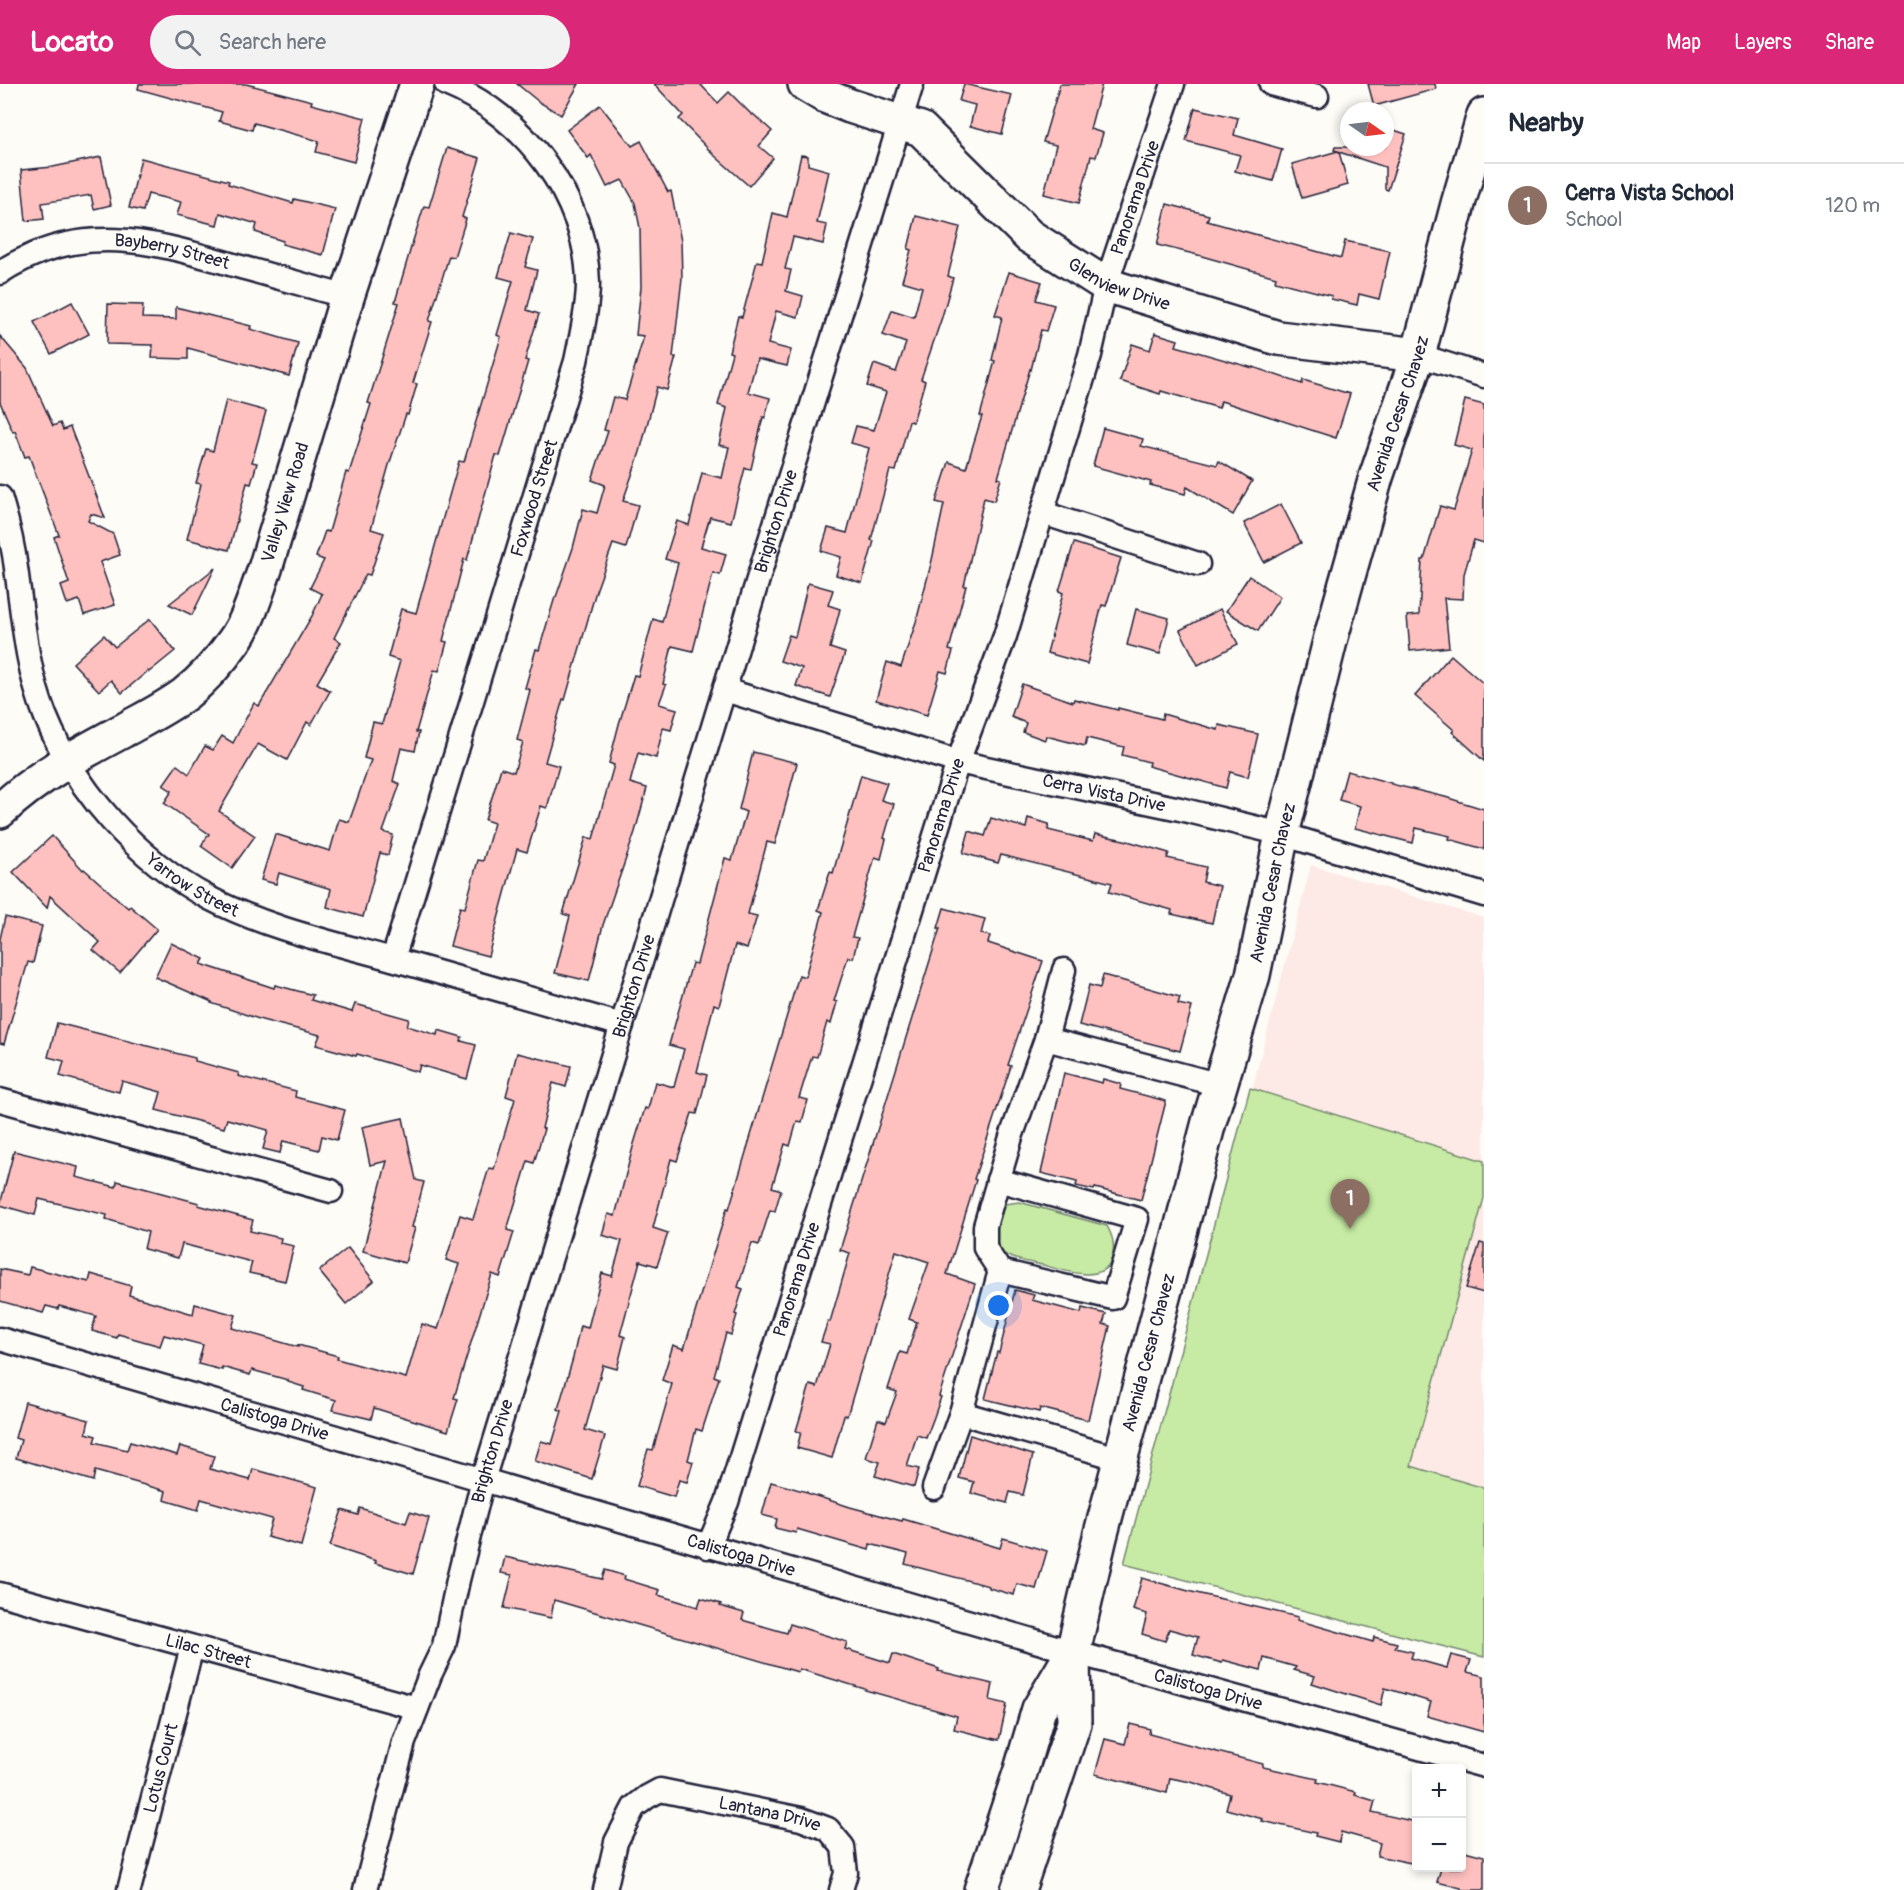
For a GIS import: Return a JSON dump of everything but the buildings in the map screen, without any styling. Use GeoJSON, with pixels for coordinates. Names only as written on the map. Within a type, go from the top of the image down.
{"type":"FeatureCollection","features":[{"type":"Feature","properties":{"kind":"street","name":"Valley View Road"},"geometry":{"type":"LineString","coordinates":[[0,812],[35,780],[184,695],[217,663],[236,639],[264,569],[347,297],[417,84]]}},
{"type":"Feature","properties":{"kind":"street","name":"Foxwood Street"},"geometry":{"type":"LineString","coordinates":[[393,959],[576,361],[588,285],[586,259],[577,223],[562,191],[542,159],[508,122],[462,90],[446,84]]}},
{"type":"Feature","properties":{"kind":"street","name":"Glenview Drive"},"geometry":{"type":"LineString","coordinates":[[805,84],[825,96],[850,106],[921,129],[1029,236],[1106,285],[1278,338],[1418,355],[1484,376]]}},
{"type":"Feature","properties":{"kind":"street","name":"Brighton Drive"},"geometry":{"type":"LineString","coordinates":[[365,1890],[404,1742],[444,1646],[483,1480],[766,550],[912,84]]}},
{"type":"Feature","properties":{"kind":"street","name":"Panorama Drive"},"geometry":{"type":"LineString","coordinates":[[708,1547],[726,1502],[958,762],[1005,636],[1090,355],[1106,285],[1173,84]]}},
{"type":"Feature","properties":{"kind":"street"},"geometry":{"type":"LineString","coordinates":[[1271,84],[1317,96]]}},
{"type":"Feature","properties":{"kind":"street","name":"Avenida Cesar Chavez"},"geometry":{"type":"LineString","coordinates":[[1018,1890],[1074,1723],[1073,1652],[1100,1538],[1209,1122],[1253,975],[1282,834],[1331,637],[1373,489],[1418,355],[1484,115]]}},
{"type":"Feature","properties":{"kind":"street","name":"Bayberry Street"},"geometry":{"type":"LineString","coordinates":[[0,273],[40,251],[67,243],[113,238],[154,244],[201,255],[347,297]]}},
{"type":"Feature","properties":{"kind":"street","name":"Yarrow Street"},"geometry":{"type":"LineString","coordinates":[[0,497],[16,566],[23,624],[33,676],[44,712],[67,760],[96,802],[140,849],[208,897],[252,917],[317,939],[622,1025]]}},
{"type":"Feature","properties":{"kind":"street"},"geometry":{"type":"LineString","coordinates":[[1043,513],[1198,564]]}},
{"type":"Feature","properties":{"kind":"street","name":"Cerra Vista Drive"},"geometry":{"type":"LineString","coordinates":[[725,690],[958,762],[1180,809],[1282,834],[1484,895]]}},
{"type":"Feature","properties":{"kind":"street"},"geometry":{"type":"LineString","coordinates":[[998,1180],[1137,1219],[1113,1298],[1000,1271],[985,1248],[985,1226],[998,1180],[1046,1039],[1064,970]]}},
{"type":"Feature","properties":{"kind":"street"},"geometry":{"type":"LineString","coordinates":[[1046,1039],[1220,1085]]}},
{"type":"Feature","properties":{"kind":"street"},"geometry":{"type":"LineString","coordinates":[[0,1100],[331,1191]]}},
{"type":"Feature","properties":{"kind":"street"},"geometry":{"type":"LineString","coordinates":[[934,1488],[961,1413],[1000,1271]]}},
{"type":"Feature","properties":{"kind":"street","name":"Calistoga Drive"},"geometry":{"type":"LineString","coordinates":[[0,1339],[708,1547],[1073,1652],[1484,1766]]}},
{"type":"Feature","properties":{"kind":"street"},"geometry":{"type":"LineString","coordinates":[[961,1413],[1121,1459]]}},
{"type":"Feature","properties":{"kind":"street","name":"Lilac Street"},"geometry":{"type":"LineString","coordinates":[[0,1594],[417,1708]]}},
{"type":"Feature","properties":{"kind":"street","name":"Lotus Court"},"geometry":{"type":"LineString","coordinates":[[129,1890],[192,1647]]}},
{"type":"Feature","properties":{"kind":"street","name":"Avenida Cesar Chavez"},"geometry":{"type":"LineString","coordinates":[[981,1890],[1039,1709],[1073,1652]]}},
{"type":"Feature","properties":{"kind":"street","name":"Lantana Drive"},"geometry":{"type":"LineString","coordinates":[[605,1890],[616,1842],[634,1807],[646,1797],[660,1790],[801,1819],[828,1829],[843,1847],[846,1873],[841,1890]]}},
{"type":"Feature","properties":{"kind":"shaded area"},"geometry":{"type":"Polygon","coordinates":[[[1311,865],[1484,918],[1484,1656],[1134,1539],[1311,865]]]}},
{"type":"Feature","properties":{"kind":"green space"},"geometry":{"type":"Polygon","coordinates":[[[1250,1088],[1484,1161],[1484,1198],[1411,1466],[1484,1488],[1484,1657],[1124,1564],[1250,1088]]]}},
{"type":"Feature","properties":{"kind":"green space"},"geometry":{"type":"Polygon","coordinates":[[[1019,1202],[1107,1226],[1113,1245],[1112,1257],[1108,1266],[1092,1274],[1082,1274],[1020,1260],[1003,1253],[995,1245],[994,1227],[1005,1204],[1019,1202]]]}},
{"type":"Feature","properties":{"kind":"place","name":"Cerra Vista School"},"geometry":{"type":"Point","coordinates":[1350,1229]}}]}
